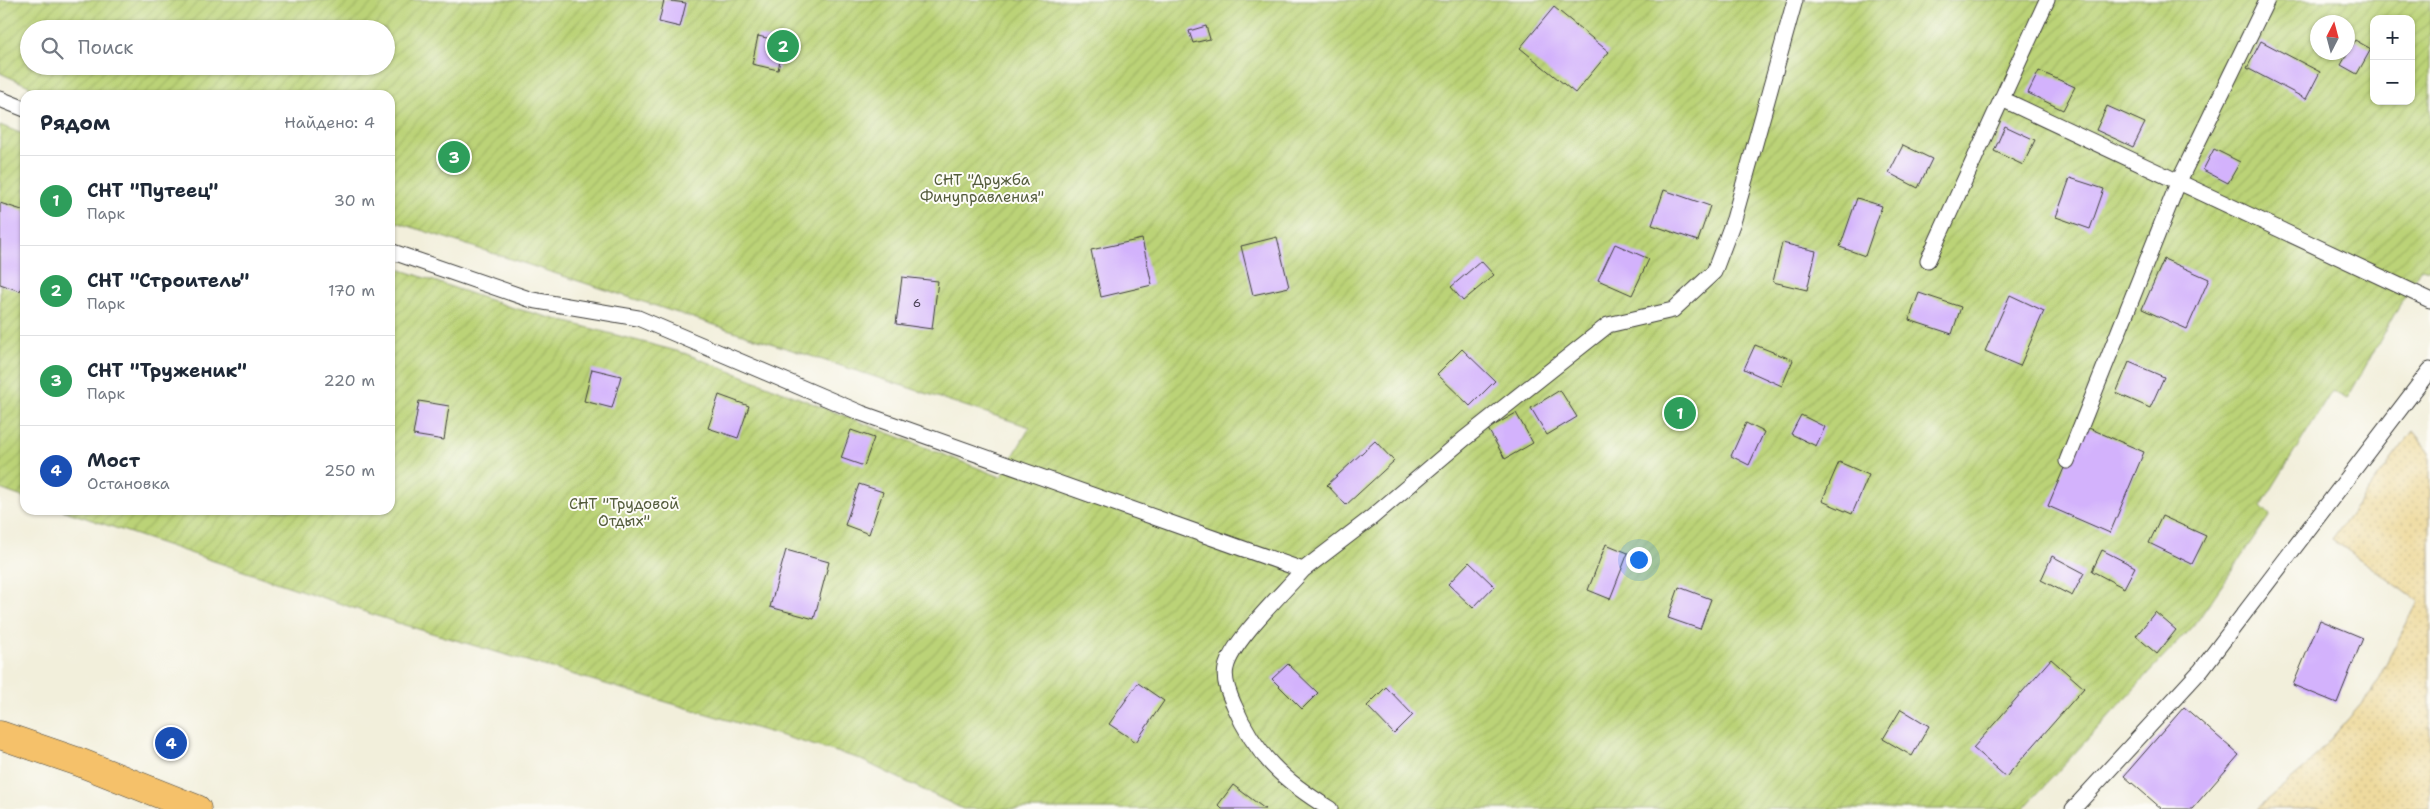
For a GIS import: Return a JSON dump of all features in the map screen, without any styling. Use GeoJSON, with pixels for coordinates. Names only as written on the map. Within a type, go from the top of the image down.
{"type":"FeatureCollection","features":[{"type":"Feature","properties":{"kind":"main road"},"geometry":{"type":"LineString","coordinates":[[0,735],[79,762],[197,809]]}},
{"type":"Feature","properties":{"kind":"lane"},"geometry":{"type":"LineString","coordinates":[[1330,809],[1309,796],[1269,763],[1244,730],[1227,690],[1225,669],[1235,647],[1304,570],[1371,518],[1464,439],[1608,325],[1673,310],[1714,272],[1734,218],[1794,0]]}},
{"type":"Feature","properties":{"kind":"lane"},"geometry":{"type":"LineString","coordinates":[[1928,260],[2047,0]]}},
{"type":"Feature","properties":{"kind":"lane"},"geometry":{"type":"LineString","coordinates":[[2067,460],[2178,183],[2267,0]]}},
{"type":"Feature","properties":{"kind":"lane"},"geometry":{"type":"LineString","coordinates":[[0,99],[20,106]]}},
{"type":"Feature","properties":{"kind":"lane"},"geometry":{"type":"LineString","coordinates":[[2002,99],[2430,300]]}},
{"type":"Feature","properties":{"kind":"lane"},"geometry":{"type":"LineString","coordinates":[[395,253],[532,300],[638,318],[861,413],[1304,570]]}},
{"type":"Feature","properties":{"kind":"lane"},"geometry":{"type":"LineString","coordinates":[[2073,809],[2201,670],[2430,370]]}},
{"type":"Feature","properties":{"kind":"sand"},"geometry":{"type":"Polygon","coordinates":[[[2413,431],[2430,452],[2430,809],[2257,809],[2305,768],[2371,693],[2418,601],[2332,539],[2413,431]]]}},
{"type":"Feature","properties":{"kind":"green space"},"geometry":{"type":"Polygon","coordinates":[[[0,0],[2430,0],[2430,270],[2421,268],[2347,399],[2332,391],[2261,506],[2270,515],[2198,620],[2023,809],[963,809],[857,758],[401,624],[77,515],[395,515],[395,268],[510,307],[684,353],[1001,477],[1030,427],[395,222],[395,90],[38,90],[0,73],[0,0]]]}},
{"type":"Feature","properties":{"kind":"green space"},"geometry":{"type":"Polygon","coordinates":[[[0,125],[20,133],[20,496],[0,489],[0,125]]]}},
{"type":"Feature","properties":{"kind":"building"},"geometry":{"type":"Polygon","coordinates":[[[664,0],[686,3],[680,27],[659,22],[664,0]]]}},
{"type":"Feature","properties":{"kind":"building"},"geometry":{"type":"Polygon","coordinates":[[[1554,7],[1609,52],[1575,93],[1520,48],[1554,7]]]}},
{"type":"Feature","properties":{"kind":"building"},"geometry":{"type":"Polygon","coordinates":[[[1206,26],[1210,39],[1193,43],[1189,31],[1206,26]]]}},
{"type":"Feature","properties":{"kind":"building"},"geometry":{"type":"Polygon","coordinates":[[[758,36],[784,42],[778,70],[752,64],[758,36]]]}},
{"type":"Feature","properties":{"kind":"building"},"geometry":{"type":"Polygon","coordinates":[[[2355,40],[2370,48],[2357,74],[2341,65],[2344,60],[2355,60],[2355,40]]]}},
{"type":"Feature","properties":{"kind":"building"},"geometry":{"type":"Polygon","coordinates":[[[2261,41],[2320,72],[2306,99],[2247,68],[2261,41]]]}},
{"type":"Feature","properties":{"kind":"building"},"geometry":{"type":"Polygon","coordinates":[[[2039,71],[2075,87],[2063,110],[2028,93],[2039,71]]]}},
{"type":"Feature","properties":{"kind":"building"},"geometry":{"type":"Polygon","coordinates":[[[2107,106],[2145,123],[2133,147],[2096,130],[2107,106]]]}},
{"type":"Feature","properties":{"kind":"building"},"geometry":{"type":"Polygon","coordinates":[[[2005,126],[2035,140],[2023,165],[1994,151],[2005,126]]]}},
{"type":"Feature","properties":{"kind":"building"},"geometry":{"type":"Polygon","coordinates":[[[1903,145],[1932,159],[1918,188],[1889,173],[1903,145]]]}},
{"type":"Feature","properties":{"kind":"building"},"geometry":{"type":"Polygon","coordinates":[[[2214,149],[2240,162],[2228,183],[2203,170],[2214,149]]]}},
{"type":"Feature","properties":{"kind":"building"},"geometry":{"type":"Polygon","coordinates":[[[2070,178],[2104,189],[2090,229],[2056,217],[2070,178]]]}},
{"type":"Feature","properties":{"kind":"building"},"geometry":{"type":"Polygon","coordinates":[[[1664,190],[1710,206],[1698,241],[1652,225],[1664,190]]]}},
{"type":"Feature","properties":{"kind":"building"},"geometry":{"type":"Polygon","coordinates":[[[1857,198],[1882,206],[1865,256],[1840,247],[1857,198]]]}},
{"type":"Feature","properties":{"kind":"building"},"geometry":{"type":"Polygon","coordinates":[[[0,203],[20,209],[20,291],[0,284],[0,203]]]}},
{"type":"Feature","properties":{"kind":"building"},"geometry":{"type":"Polygon","coordinates":[[[1277,237],[1289,287],[1253,295],[1241,246],[1277,237]]]}},
{"type":"Feature","properties":{"kind":"building"},"geometry":{"type":"Polygon","coordinates":[[[1142,239],[1152,285],[1101,297],[1091,250],[1142,239]]]}},
{"type":"Feature","properties":{"kind":"building"},"geometry":{"type":"Polygon","coordinates":[[[1782,243],[1816,251],[1807,290],[1773,282],[1782,243]]]}},
{"type":"Feature","properties":{"kind":"building"},"geometry":{"type":"Polygon","coordinates":[[[1615,244],[1649,259],[1632,295],[1598,280],[1615,244]]]}},
{"type":"Feature","properties":{"kind":"building"},"geometry":{"type":"Polygon","coordinates":[[[2164,259],[2209,279],[2187,329],[2142,309],[2164,259]]]}},
{"type":"Feature","properties":{"kind":"building"},"geometry":{"type":"Polygon","coordinates":[[[1481,261],[1494,275],[1463,301],[1451,287],[1481,261]]]}},
{"type":"Feature","properties":{"kind":"building"},"geometry":{"type":"Polygon","coordinates":[[[902,277],[938,281],[932,329],[896,324],[902,277]]]}},
{"type":"Feature","properties":{"kind":"building"},"geometry":{"type":"Polygon","coordinates":[[[1919,293],[1961,307],[1952,334],[1909,320],[1919,293]]]}},
{"type":"Feature","properties":{"kind":"building"},"geometry":{"type":"Polygon","coordinates":[[[2010,295],[2044,311],[2020,366],[1985,351],[2010,295]]]}},
{"type":"Feature","properties":{"kind":"building"},"geometry":{"type":"Polygon","coordinates":[[[1755,345],[1793,360],[1782,386],[1744,369],[1755,345]]]}},
{"type":"Feature","properties":{"kind":"building"},"geometry":{"type":"Polygon","coordinates":[[[1462,349],[1495,381],[1470,406],[1437,374],[1462,349]]]}},
{"type":"Feature","properties":{"kind":"building"},"geometry":{"type":"Polygon","coordinates":[[[2129,362],[2164,377],[2150,408],[2116,393],[2129,362]]]}},
{"type":"Feature","properties":{"kind":"building"},"geometry":{"type":"Polygon","coordinates":[[[592,369],[621,376],[612,408],[584,401],[592,369]]]}},
{"type":"Feature","properties":{"kind":"building"},"geometry":{"type":"Polygon","coordinates":[[[1560,390],[1577,417],[1547,435],[1531,408],[1560,390]]]}},
{"type":"Feature","properties":{"kind":"building"},"geometry":{"type":"Polygon","coordinates":[[[719,395],[749,406],[738,438],[708,428],[719,395]]]}},
{"type":"Feature","properties":{"kind":"building"},"geometry":{"type":"Polygon","coordinates":[[[419,401],[449,406],[444,440],[413,435],[419,401]]]}},
{"type":"Feature","properties":{"kind":"building"},"geometry":{"type":"Polygon","coordinates":[[[1516,413],[1533,443],[1505,459],[1488,429],[1516,413]]]}},
{"type":"Feature","properties":{"kind":"building"},"geometry":{"type":"Polygon","coordinates":[[[1801,415],[1825,427],[1816,446],[1791,434],[1801,415]]]}},
{"type":"Feature","properties":{"kind":"building"},"geometry":{"type":"Polygon","coordinates":[[[1746,423],[1764,432],[1749,465],[1731,456],[1746,423]]]}},
{"type":"Feature","properties":{"kind":"building"},"geometry":{"type":"Polygon","coordinates":[[[2082,425],[2144,452],[2110,533],[2048,506],[2082,425]]]}},
{"type":"Feature","properties":{"kind":"building"},"geometry":{"type":"Polygon","coordinates":[[[851,430],[874,438],[864,466],[841,458],[851,430]]]}},
{"type":"Feature","properties":{"kind":"building"},"geometry":{"type":"Polygon","coordinates":[[[1375,441],[1394,461],[1346,505],[1327,485],[1375,441]]]}},
{"type":"Feature","properties":{"kind":"building"},"geometry":{"type":"Polygon","coordinates":[[[1839,462],[1869,475],[1852,514],[1822,501],[1839,462]]]}},
{"type":"Feature","properties":{"kind":"building"},"geometry":{"type":"Polygon","coordinates":[[[859,484],[883,492],[869,534],[845,525],[859,484]]]}},
{"type":"Feature","properties":{"kind":"building"},"geometry":{"type":"Polygon","coordinates":[[[2162,516],[2206,536],[2192,564],[2149,543],[2162,516]]]}},
{"type":"Feature","properties":{"kind":"building"},"geometry":{"type":"Polygon","coordinates":[[[1606,544],[1628,553],[1610,599],[1588,590],[1606,544]]]}},
{"type":"Feature","properties":{"kind":"building"},"geometry":{"type":"Polygon","coordinates":[[[786,550],[829,562],[814,619],[770,607],[786,550]]]}},
{"type":"Feature","properties":{"kind":"building"},"geometry":{"type":"Polygon","coordinates":[[[2102,550],[2135,567],[2124,588],[2092,571],[2102,550]]]}},
{"type":"Feature","properties":{"kind":"building"},"geometry":{"type":"Polygon","coordinates":[[[2052,556],[2084,573],[2072,596],[2041,580],[2052,556]]]}},
{"type":"Feature","properties":{"kind":"building"},"geometry":{"type":"Polygon","coordinates":[[[1469,562],[1494,586],[1473,608],[1448,584],[1469,562]]]}},
{"type":"Feature","properties":{"kind":"building"},"geometry":{"type":"Polygon","coordinates":[[[1679,587],[1711,599],[1700,629],[1668,618],[1679,587]]]}},
{"type":"Feature","properties":{"kind":"building"},"geometry":{"type":"Polygon","coordinates":[[[2155,612],[2176,630],[2157,654],[2136,636],[2155,612]]]}},
{"type":"Feature","properties":{"kind":"building"},"geometry":{"type":"Polygon","coordinates":[[[2320,620],[2363,638],[2337,703],[2293,685],[2320,620]]]}},
{"type":"Feature","properties":{"kind":"building"},"geometry":{"type":"Polygon","coordinates":[[[2051,659],[2084,688],[2006,777],[1973,748],[2051,659]]]}},
{"type":"Feature","properties":{"kind":"building"},"geometry":{"type":"Polygon","coordinates":[[[1288,664],[1318,693],[1302,709],[1272,679],[1288,664]]]}},
{"type":"Feature","properties":{"kind":"building"},"geometry":{"type":"Polygon","coordinates":[[[1138,683],[1164,701],[1136,742],[1109,724],[1138,683]]]}},
{"type":"Feature","properties":{"kind":"building"},"geometry":{"type":"Polygon","coordinates":[[[1386,687],[1413,715],[1394,734],[1367,706],[1386,687]]]}},
{"type":"Feature","properties":{"kind":"building"},"geometry":{"type":"Polygon","coordinates":[[[2184,707],[2239,755],[2192,809],[2162,809],[2124,776],[2184,707]]]}},
{"type":"Feature","properties":{"kind":"building"},"geometry":{"type":"Polygon","coordinates":[[[1901,709],[1929,726],[1912,756],[1883,739],[1901,709]]]}},
{"type":"Feature","properties":{"kind":"building"},"geometry":{"type":"Polygon","coordinates":[[[1233,785],[1265,809],[1222,809],[1218,805],[1233,785]]]}},
{"type":"Feature","properties":{"kind":"place","name":"СНТ \"Строитель\""},"geometry":{"type":"Point","coordinates":[783,46]}},
{"type":"Feature","properties":{"kind":"place","name":"СНТ \"Труженик\""},"geometry":{"type":"Point","coordinates":[454,157]}},
{"type":"Feature","properties":{"kind":"place","name":"СНТ \"Путеец\""},"geometry":{"type":"Point","coordinates":[1680,413]}},
{"type":"Feature","properties":{"kind":"place","name":"Мост"},"geometry":{"type":"Point","coordinates":[171,743]}},
{"type":"Feature","properties":{"kind":"park label","name":"СНТ \"Дружба Финуправления\""},"geometry":{"type":"Point","coordinates":[982,188]}},
{"type":"Feature","properties":{"kind":"park label","name":"СНТ \"Трудовой Отдых\""},"geometry":{"type":"Point","coordinates":[624,512]}}]}
